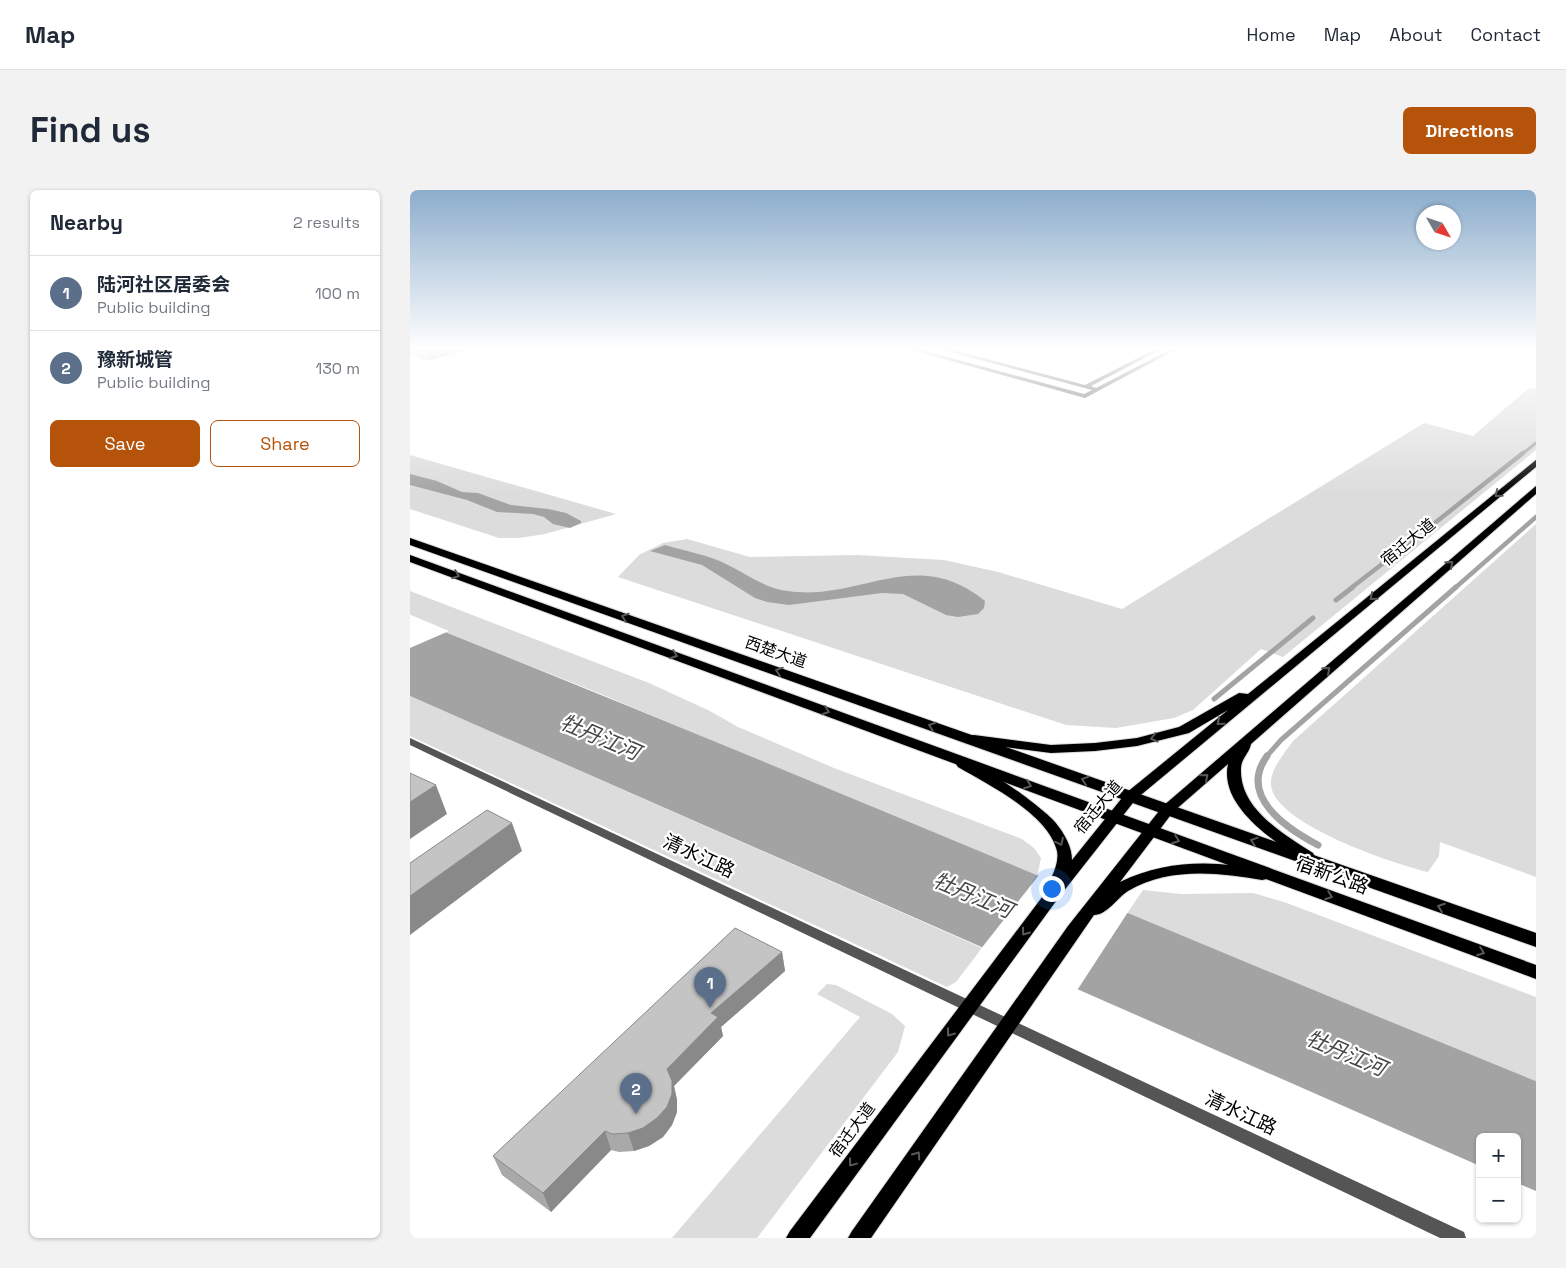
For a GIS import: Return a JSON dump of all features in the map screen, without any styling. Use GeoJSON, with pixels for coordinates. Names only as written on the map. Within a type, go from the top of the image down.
{"type":"FeatureCollection","features":[{"type":"Feature","properties":{"kind":"highway","name":"西楚大道"},"geometry":{"type":"LineString","coordinates":[[410,541],[1131,796]]}},
{"type":"Feature","properties":{"kind":"highway"},"geometry":{"type":"LineString","coordinates":[[410,558],[1114,817]]}},
{"type":"Feature","properties":{"kind":"highway","name":"宿新公路"},"geometry":{"type":"LineString","coordinates":[[1131,796],[1536,940]]}},
{"type":"Feature","properties":{"kind":"highway","name":"宿新公路"},"geometry":{"type":"LineString","coordinates":[[1114,817],[1536,972]]}},
{"type":"Feature","properties":{"kind":"main road","name":"宿迁大道"},"geometry":{"type":"LineString","coordinates":[[797,1238],[1054,893],[1131,796],[1536,463]]}},
{"type":"Feature","properties":{"kind":"main road"},"geometry":{"type":"LineString","coordinates":[[859,1238],[1074,930],[1168,809],[1536,489]]}},
{"type":"Feature","properties":{"kind":"main road"},"geometry":{"type":"LineString","coordinates":[[969,739],[1051,749],[1095,747],[1137,742],[1184,730],[1275,678]]}},
{"type":"Feature","properties":{"kind":"main road"},"geometry":{"type":"LineString","coordinates":[[1248,739],[1234,767],[1236,787],[1241,800],[1281,839],[1316,862]]}},
{"type":"Feature","properties":{"kind":"main road"},"geometry":{"type":"LineString","coordinates":[[955,758],[1017,797],[1046,821],[1055,833],[1064,852],[1064,865],[1054,893]]}},
{"type":"Feature","properties":{"kind":"main road"},"geometry":{"type":"LineString","coordinates":[[1074,930],[1122,888],[1154,874],[1182,869],[1216,868],[1241,870],[1294,883]]}},
{"type":"Feature","properties":{"kind":"street","name":"清水江路"},"geometry":{"type":"LineString","coordinates":[[410,741],[975,1000],[1458,1238]]}},
{"type":"Feature","properties":{"kind":"shaded area"},"geometry":{"type":"Polygon","coordinates":[[[1519,397],[1536,397],[1536,450],[1283,657],[1261,649],[1193,710],[1174,718],[1116,728],[1066,725],[618,577],[639,555],[663,543],[687,539],[750,557],[857,555],[944,560],[998,572],[1122,609],[1424,423],[1473,436],[1519,397]]]}},
{"type":"Feature","properties":{"kind":"shaded area"},"geometry":{"type":"Polygon","coordinates":[[[410,455],[616,514],[545,534],[519,538],[499,538],[410,509],[410,455]]]}},
{"type":"Feature","properties":{"kind":"shaded area"},"geometry":{"type":"Polygon","coordinates":[[[1536,524],[1536,877],[1440,842],[1439,856],[1428,872],[1412,868],[1338,840],[1313,828],[1292,814],[1277,800],[1271,785],[1271,779],[1275,767],[1293,741],[1536,524]]]}},
{"type":"Feature","properties":{"kind":"shaded area"},"geometry":{"type":"Polygon","coordinates":[[[410,591],[649,683],[710,711],[738,727],[834,768],[1022,839],[1034,848],[1041,858],[1037,877],[596,692],[410,618],[410,591]]]}},
{"type":"Feature","properties":{"kind":"shaded area"},"geometry":{"type":"Polygon","coordinates":[[[410,696],[982,948],[956,982],[947,987],[410,736],[410,696]]]}},
{"type":"Feature","properties":{"kind":"shaded area"},"geometry":{"type":"Polygon","coordinates":[[[1143,890],[1181,894],[1253,893],[1284,902],[1536,997],[1536,1081],[1126,915],[1143,890]]]}},
{"type":"Feature","properties":{"kind":"shaded area"},"geometry":{"type":"Polygon","coordinates":[[[827,984],[836,985],[892,1014],[905,1026],[898,1052],[757,1238],[672,1238],[860,1017],[817,994],[827,984]]]}},
{"type":"Feature","properties":{"kind":"water"},"geometry":{"type":"Polygon","coordinates":[[[410,474],[437,481],[462,492],[478,493],[511,505],[566,513],[581,521],[581,523],[570,528],[553,524],[544,517],[533,514],[497,512],[467,500],[410,485],[410,474]]]}},
{"type":"Feature","properties":{"kind":"water"},"geometry":{"type":"Polygon","coordinates":[[[665,545],[719,561],[763,584],[788,591],[814,592],[911,576],[935,577],[959,585],[985,601],[984,608],[978,614],[958,617],[946,615],[903,594],[882,593],[789,605],[767,602],[755,598],[702,565],[650,551],[665,545]]]}},
{"type":"Feature","properties":{"kind":"water","name":"牡丹江河"},"geometry":{"type":"Polygon","coordinates":[[[410,618],[692,732],[1536,1081],[1536,1191],[1521,1185],[1521,1133],[1476,1133],[1476,1164],[410,696],[410,618]]]}},
{"type":"Feature","properties":{"kind":"pier"},"geometry":{"type":"Polygon","coordinates":[[[411,615],[449,631],[410,648],[411,615]]]}},
{"type":"Feature","properties":{"kind":"pier"},"geometry":{"type":"Polygon","coordinates":[[[1039,875],[1128,912],[1076,992],[980,950],[1039,875]]]}},
{"type":"Feature","properties":{"kind":"building"},"geometry":{"type":"Polygon","coordinates":[[[410,773],[436,785],[410,802],[410,773]]]}},
{"type":"Feature","properties":{"kind":"building"},"geometry":{"type":"Polygon","coordinates":[[[487,810],[512,823],[410,896],[410,863],[487,810]]]}},
{"type":"Feature","properties":{"kind":"building"},"geometry":{"type":"Polygon","coordinates":[[[735,928],[782,952],[711,1013],[718,1017],[667,1069],[672,1081],[672,1094],[667,1107],[657,1118],[643,1128],[628,1133],[612,1134],[605,1131],[543,1193],[493,1156],[735,928]]]}},
{"type":"Feature","properties":{"kind":"waterway"},"geometry":{"type":"LineString","coordinates":[[1521,455],[1536,443]]}},
{"type":"Feature","properties":{"kind":"waterway"},"geometry":{"type":"LineString","coordinates":[[1426,530],[1523,453]]}},
{"type":"Feature","properties":{"kind":"waterway"},"geometry":{"type":"LineString","coordinates":[[1455,588],[1536,517]]}},
{"type":"Feature","properties":{"kind":"waterway"},"geometry":{"type":"LineString","coordinates":[[1351,588],[1412,541]]}},
{"type":"Feature","properties":{"kind":"waterway"},"geometry":{"type":"LineString","coordinates":[[1336,600],[1353,587]]}},
{"type":"Feature","properties":{"kind":"waterway"},"geometry":{"type":"LineString","coordinates":[[1266,757],[1281,740],[1456,587]]}},
{"type":"Feature","properties":{"kind":"waterway"},"geometry":{"type":"LineString","coordinates":[[1214,699],[1313,618]]}},
{"type":"Feature","properties":{"kind":"waterway"},"geometry":{"type":"LineString","coordinates":[[1267,756],[1260,771],[1258,784],[1262,797],[1280,820],[1292,830],[1318,845]]}},
{"type":"Feature","properties":{"kind":"place","name":"陆河社区居委会"},"geometry":{"type":"Point","coordinates":[710,1008]}},
{"type":"Feature","properties":{"kind":"place","name":"豫新城管"},"geometry":{"type":"Point","coordinates":[636,1114]}}]}
